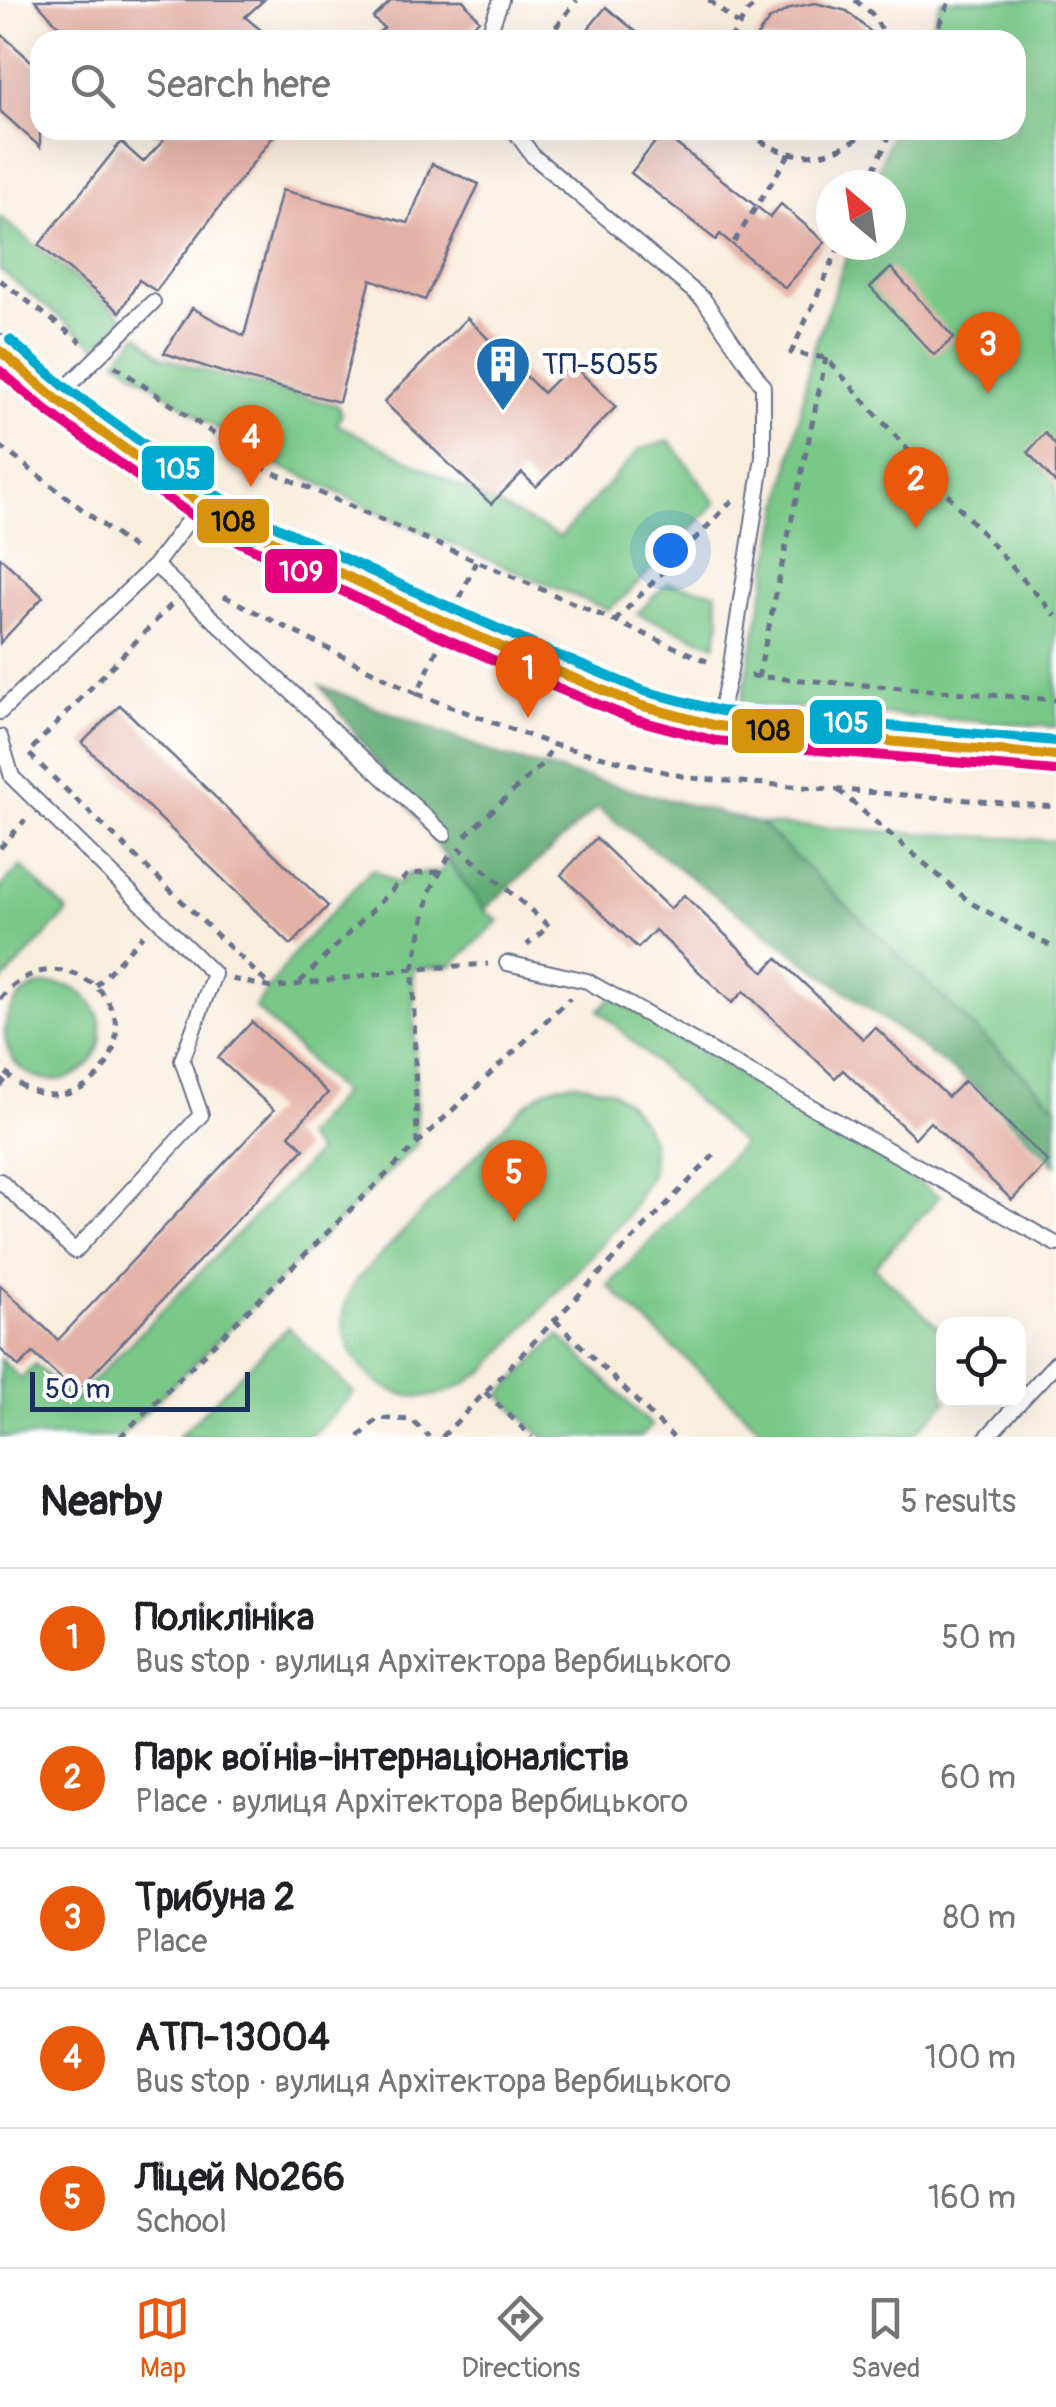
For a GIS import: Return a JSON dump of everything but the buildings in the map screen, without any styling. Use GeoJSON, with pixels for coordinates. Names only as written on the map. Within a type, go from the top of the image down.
{"type":"FeatureCollection","features":[{"type":"Feature","properties":{"kind":"street"},"geometry":{"type":"LineString","coordinates":[[0,351],[56,399],[201,504],[544,666],[639,705],[717,726],[1056,756]]}},
{"type":"Feature","properties":{"kind":"lane"},"geometry":{"type":"LineString","coordinates":[[490,30],[501,0]]}},
{"type":"Feature","properties":{"kind":"lane"},"geometry":{"type":"LineString","coordinates":[[521,140],[533,156],[704,300],[763,386],[764,458],[730,671],[717,726]]}},
{"type":"Feature","properties":{"kind":"lane"},"geometry":{"type":"LineString","coordinates":[[56,399],[153,302]]}},
{"type":"Feature","properties":{"kind":"lane"},"geometry":{"type":"LineString","coordinates":[[0,712],[155,565],[201,504]]}},
{"type":"Feature","properties":{"kind":"lane"},"geometry":{"type":"LineString","coordinates":[[155,565],[450,839]]}},
{"type":"Feature","properties":{"kind":"lane"},"geometry":{"type":"LineString","coordinates":[[0,736],[12,777],[214,974],[182,1060],[201,1115],[75,1251],[0,1180]]}},
{"type":"Feature","properties":{"kind":"lane"},"geometry":{"type":"LineString","coordinates":[[507,963],[588,981],[1056,1244]]}},
{"type":"Feature","properties":{"kind":"lane"},"geometry":{"type":"LineString","coordinates":[[987,1437],[1056,1363]]}},
{"type":"Feature","properties":{"kind":"path"},"geometry":{"type":"LineString","coordinates":[[554,30],[578,0]]}},
{"type":"Feature","properties":{"kind":"path"},"geometry":{"type":"LineString","coordinates":[[709,0],[738,24]]}},
{"type":"Feature","properties":{"kind":"path"},"geometry":{"type":"LineString","coordinates":[[735,30],[748,11],[763,0]]}},
{"type":"Feature","properties":{"kind":"path"},"geometry":{"type":"LineString","coordinates":[[854,0],[872,14],[882,30]]}},
{"type":"Feature","properties":{"kind":"path"},"geometry":{"type":"LineString","coordinates":[[936,30],[950,0]]}},
{"type":"Feature","properties":{"kind":"path"},"geometry":{"type":"LineString","coordinates":[[762,140],[774,149],[802,156],[830,153],[857,140]]}},
{"type":"Feature","properties":{"kind":"path"},"geometry":{"type":"LineString","coordinates":[[874,170],[887,140]]}},
{"type":"Feature","properties":{"kind":"path"},"geometry":{"type":"LineString","coordinates":[[734,242],[790,153]]}},
{"type":"Feature","properties":{"kind":"path"},"geometry":{"type":"LineString","coordinates":[[833,260],[791,353],[826,358],[1056,616]]}},
{"type":"Feature","properties":{"kind":"path"},"geometry":{"type":"LineString","coordinates":[[0,280],[100,356],[266,469],[730,671],[758,679],[1056,700]]}},
{"type":"Feature","properties":{"kind":"path"},"geometry":{"type":"LineString","coordinates":[[758,679],[826,358]]}},
{"type":"Feature","properties":{"kind":"path"},"geometry":{"type":"LineString","coordinates":[[0,446],[155,565]]}},
{"type":"Feature","properties":{"kind":"path"},"geometry":{"type":"LineString","coordinates":[[615,621],[738,494]]}},
{"type":"Feature","properties":{"kind":"path"},"geometry":{"type":"LineString","coordinates":[[272,988],[28,753],[193,581],[417,694]]}},
{"type":"Feature","properties":{"kind":"path"},"geometry":{"type":"LineString","coordinates":[[417,1144],[413,969],[430,891],[441,872],[450,839],[541,764],[554,745]]}},
{"type":"Feature","properties":{"kind":"path"},"geometry":{"type":"LineString","coordinates":[[838,790],[972,903],[1056,948]]}},
{"type":"Feature","properties":{"kind":"path"},"geometry":{"type":"LineString","coordinates":[[0,848],[40,804]]}},
{"type":"Feature","properties":{"kind":"path"},"geometry":{"type":"LineString","coordinates":[[214,974],[272,988],[413,969],[507,963],[549,926],[450,839]]}},
{"type":"Feature","properties":{"kind":"path"},"geometry":{"type":"LineString","coordinates":[[298,984],[408,874],[441,872]]}},
{"type":"Feature","properties":{"kind":"path"},"geometry":{"type":"LineString","coordinates":[[96,986],[158,918]]}},
{"type":"Feature","properties":{"kind":"path"},"geometry":{"type":"LineString","coordinates":[[0,999],[16,982],[35,972],[57,970],[78,974],[96,986],[115,1021],[115,1041],[109,1060],[98,1076],[82,1088],[63,1095],[43,1095],[24,1088],[0,1066]]}},
{"type":"Feature","properties":{"kind":"path"},"geometry":{"type":"LineString","coordinates":[[120,1437],[588,981]]}},
{"type":"Feature","properties":{"kind":"path"},"geometry":{"type":"LineString","coordinates":[[0,1086],[8,1077]]}},
{"type":"Feature","properties":{"kind":"path"},"geometry":{"type":"LineString","coordinates":[[442,1437],[715,1154]]}},
{"type":"Feature","properties":{"kind":"path"},"geometry":{"type":"LineString","coordinates":[[555,1320],[674,1437]]}},
{"type":"Feature","properties":{"kind":"path"},"geometry":{"type":"LineString","coordinates":[[485,1392],[532,1437]]}},
{"type":"Feature","properties":{"kind":"path"},"geometry":{"type":"LineString","coordinates":[[359,1437],[378,1418],[412,1420],[429,1437]]}},
{"type":"Feature","properties":{"kind":"path"},"geometry":{"type":"LineString","coordinates":[[655,1437],[664,1428]]}},
{"type":"Feature","properties":{"kind":"green space"},"geometry":{"type":"Polygon","coordinates":[[[941,0],[1056,0],[1056,727],[741,704],[812,353],[846,260],[906,260],[906,170],[878,170],[889,140],[1026,140],[1026,30],[930,30],[941,0]]]}},
{"type":"Feature","properties":{"kind":"green space"},"geometry":{"type":"Polygon","coordinates":[[[0,217],[124,318],[97,347],[0,270],[0,217]]]}},
{"type":"Feature","properties":{"kind":"green space"},"geometry":{"type":"Polygon","coordinates":[[[138,334],[162,357],[337,405],[342,414],[337,424],[560,537],[640,449],[670,441],[716,503],[608,610],[261,459],[117,360],[138,334]]]}},
{"type":"Feature","properties":{"kind":"green space"},"geometry":{"type":"Polygon","coordinates":[[[667,583],[716,592],[720,620],[715,645],[637,614],[667,583]]]}},
{"type":"Feature","properties":{"kind":"green space"},"geometry":{"type":"Polygon","coordinates":[[[321,686],[502,756],[761,824],[1056,1106],[1056,1165],[978,1089],[597,808],[484,910],[321,686]]]}},
{"type":"Feature","properties":{"kind":"green space"},"geometry":{"type":"Polygon","coordinates":[[[761,824],[1056,841],[1056,1106],[761,824]]]}},
{"type":"Feature","properties":{"kind":"green space"},"geometry":{"type":"Polygon","coordinates":[[[447,860],[484,910],[499,921],[451,966],[413,969],[417,1144],[120,1437],[0,1437],[0,1359],[21,1379],[35,1364],[73,1401],[317,1153],[304,1137],[342,1093],[255,1007],[297,949],[372,869],[399,884],[408,874],[441,872],[447,860]]]}},
{"type":"Feature","properties":{"kind":"green space"},"geometry":{"type":"Polygon","coordinates":[[[21,866],[68,912],[0,984],[0,888],[21,866]]]}},
{"type":"Feature","properties":{"kind":"green space"},"geometry":{"type":"Polygon","coordinates":[[[53,984],[71,987],[87,998],[98,1014],[98,1050],[87,1066],[71,1077],[53,1080],[35,1077],[19,1066],[8,1050],[5,1032],[8,1014],[19,998],[35,987],[53,984]]]}},
{"type":"Feature","properties":{"kind":"green space"},"geometry":{"type":"Polygon","coordinates":[[[612,997],[940,1196],[874,1267],[936,1325],[936,1407],[941,1407],[912,1437],[769,1437],[608,1286],[742,1144],[599,1010],[612,997]]]}},
{"type":"Feature","properties":{"kind":"green space"},"geometry":{"type":"Polygon","coordinates":[[[572,1082],[610,1090],[628,1103],[652,1142],[652,1172],[628,1215],[485,1371],[436,1395],[417,1397],[381,1385],[355,1358],[347,1341],[345,1304],[355,1282],[522,1107],[547,1089],[572,1082]]]}},
{"type":"Feature","properties":{"kind":"green space"},"geometry":{"type":"Polygon","coordinates":[[[288,1327],[354,1393],[310,1437],[178,1437],[288,1327]]]}},
{"type":"Feature","properties":{"kind":"green space"},"geometry":{"type":"Polygon","coordinates":[[[559,1335],[652,1426],[641,1437],[543,1437],[500,1395],[559,1335]]]}},
{"type":"Feature","properties":{"kind":"transit line","name":"105"},"geometry":{"type":"LineString","coordinates":[[10,340],[65,387],[209,491],[252,515],[407,588],[644,691],[720,711],[1056,741]]}},
{"type":"Feature","properties":{"kind":"transit line","name":"108"},"geometry":{"type":"LineString","coordinates":[[0,351],[56,399],[201,504],[401,602],[639,705],[717,726],[1056,756]]}},
{"type":"Feature","properties":{"kind":"transit line","name":"109"},"geometry":{"type":"LineString","coordinates":[[0,371],[47,411],[194,517],[239,542],[395,616],[633,719],[716,741],[1055,771]]}},
{"type":"Feature","properties":{"kind":"place","name":"Трибуна 2"},"geometry":{"type":"Point","coordinates":[988,394]}},
{"type":"Feature","properties":{"kind":"place","name":"ТП-5055"},"geometry":{"type":"Point","coordinates":[503,413]}},
{"type":"Feature","properties":{"kind":"place","name":"АТП-13004"},"geometry":{"type":"Point","coordinates":[251,487]}},
{"type":"Feature","properties":{"kind":"place","name":"Парк воїнів-інтернаціоналістів"},"geometry":{"type":"Point","coordinates":[916,529]}},
{"type":"Feature","properties":{"kind":"place","name":"Поліклініка"},"geometry":{"type":"Point","coordinates":[528,718]}},
{"type":"Feature","properties":{"kind":"place","name":"Ліцей №266"},"geometry":{"type":"Point","coordinates":[514,1222]}}]}
